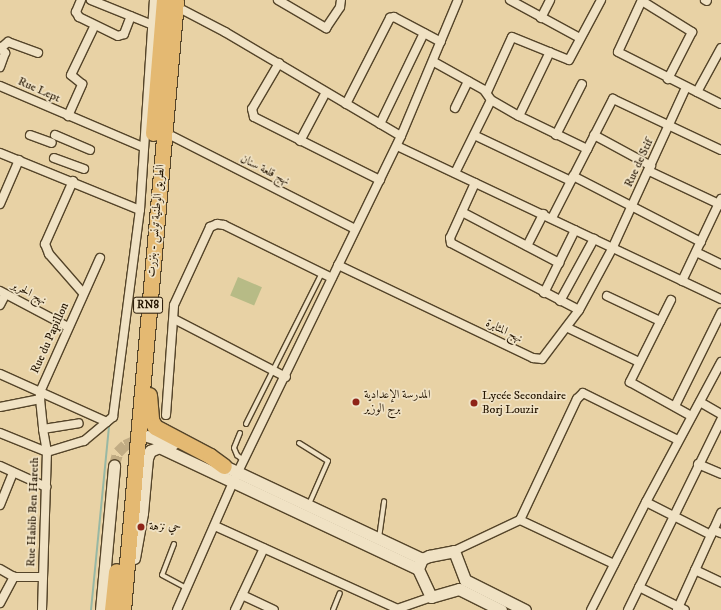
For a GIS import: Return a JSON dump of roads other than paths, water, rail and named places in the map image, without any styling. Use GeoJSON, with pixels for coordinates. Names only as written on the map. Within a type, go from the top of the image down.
{"type":"FeatureCollection","features":[{"type":"Feature","properties":{"kind":"highway","name":"الطريق الوطنية تونس - بنزرت"},"geometry":{"type":"LineString","coordinates":[[112,610],[164,0]]}},
{"type":"Feature","properties":{"kind":"highway","name":"الطريق الوطنية تونس - بنزرت"},"geometry":{"type":"LineString","coordinates":[[123,610],[164,132],[180,3]]}},
{"type":"Feature","properties":{"kind":"highway","name":"RN8"},"geometry":{"type":"LineString","coordinates":[[149,294],[149,411],[155,427],[210,456],[232,473]]}},
{"type":"Feature","properties":{"kind":"highway","name":"RN8"},"geometry":{"type":"LineString","coordinates":[[131,571],[148,359]]}},
{"type":"Feature","properties":{"kind":"street"},"geometry":{"type":"LineString","coordinates":[[81,0],[76,12],[79,17],[118,36],[124,34],[131,16]]}},
{"type":"Feature","properties":{"kind":"street"},"geometry":{"type":"LineString","coordinates":[[91,0],[153,25]]}},
{"type":"Feature","properties":{"kind":"street"},"geometry":{"type":"LineString","coordinates":[[0,374],[40,396],[108,422],[140,210],[142,146],[154,0]]}},
{"type":"Feature","properties":{"kind":"street"},"geometry":{"type":"LineString","coordinates":[[278,0],[326,28],[340,7],[341,0]]}},
{"type":"Feature","properties":{"kind":"street"},"geometry":{"type":"LineString","coordinates":[[177,610],[215,526],[232,473],[244,460],[286,377],[355,229],[397,146],[434,62],[458,0]]}},
{"type":"Feature","properties":{"kind":"street"},"geometry":{"type":"LineString","coordinates":[[510,0],[580,38]]}},
{"type":"Feature","properties":{"kind":"street"},"geometry":{"type":"LineString","coordinates":[[541,18],[550,0]]}},
{"type":"Feature","properties":{"kind":"street"},"geometry":{"type":"LineString","coordinates":[[455,173],[474,135],[512,37],[569,60],[599,1]]}},
{"type":"Feature","properties":{"kind":"street"},"geometry":{"type":"LineString","coordinates":[[668,79],[692,32],[642,1],[618,52],[668,79],[721,104]]}},
{"type":"Feature","properties":{"kind":"street"},"geometry":{"type":"LineString","coordinates":[[180,3],[401,136]]}},
{"type":"Feature","properties":{"kind":"street"},"geometry":{"type":"LineString","coordinates":[[346,104],[390,18],[394,17],[441,42]]}},
{"type":"Feature","properties":{"kind":"street"},"geometry":{"type":"LineString","coordinates":[[68,116],[82,84],[71,75],[94,29]]}},
{"type":"Feature","properties":{"kind":"street"},"geometry":{"type":"LineString","coordinates":[[380,124],[424,33]]}},
{"type":"Feature","properties":{"kind":"street"},"geometry":{"type":"LineString","coordinates":[[0,68],[6,53],[1,47],[8,42],[38,53]]}},
{"type":"Feature","properties":{"kind":"street"},"geometry":{"type":"LineString","coordinates":[[697,92],[721,48]]}},
{"type":"Feature","properties":{"kind":"street"},"geometry":{"type":"LineString","coordinates":[[519,116],[550,52]]}},
{"type":"Feature","properties":{"kind":"street"},"geometry":{"type":"LineString","coordinates":[[434,62],[468,81],[519,116],[587,149]]}},
{"type":"Feature","properties":{"kind":"street"},"geometry":{"type":"LineString","coordinates":[[279,63],[252,114],[257,120],[380,180]]}},
{"type":"Feature","properties":{"kind":"street"},"geometry":{"type":"LineString","coordinates":[[455,108],[468,81]]}},
{"type":"Feature","properties":{"kind":"street"},"geometry":{"type":"LineString","coordinates":[[556,135],[582,84]]}},
{"type":"Feature","properties":{"kind":"street","name":"Rue Lept"},"geometry":{"type":"LineString","coordinates":[[0,86],[142,146]]}},
{"type":"Feature","properties":{"kind":"street","name":"Rue de Stif"},"geometry":{"type":"LineString","coordinates":[[612,248],[686,88]]}},
{"type":"Feature","properties":{"kind":"street"},"geometry":{"type":"LineString","coordinates":[[300,142],[326,92]]}},
{"type":"Feature","properties":{"kind":"street"},"geometry":{"type":"LineString","coordinates":[[552,218],[613,99],[721,150]]}},
{"type":"Feature","properties":{"kind":"street","name":"نهج قلعة سنان"},"geometry":{"type":"LineString","coordinates":[[164,132],[355,229]]}},
{"type":"Feature","properties":{"kind":"street"},"geometry":{"type":"LineString","coordinates":[[30,135],[52,143]]}},
{"type":"Feature","properties":{"kind":"street"},"geometry":{"type":"LineString","coordinates":[[55,135],[90,150]]}},
{"type":"Feature","properties":{"kind":"street"},"geometry":{"type":"LineString","coordinates":[[474,135],[572,178],[701,242]]}},
{"type":"Feature","properties":{"kind":"street"},"geometry":{"type":"LineString","coordinates":[[594,135],[650,168],[720,203],[682,281]]}},
{"type":"Feature","properties":{"kind":"street"},"geometry":{"type":"LineString","coordinates":[[397,146],[721,299]]}},
{"type":"Feature","properties":{"kind":"street"},"geometry":{"type":"LineString","coordinates":[[0,153],[73,181],[140,210]]}},
{"type":"Feature","properties":{"kind":"street"},"geometry":{"type":"LineString","coordinates":[[54,158],[84,169]]}},
{"type":"Feature","properties":{"kind":"street"},"geometry":{"type":"LineString","coordinates":[[0,204],[19,160]]}},
{"type":"Feature","properties":{"kind":"street"},"geometry":{"type":"LineString","coordinates":[[73,181],[45,244],[49,254],[83,293]]}},
{"type":"Feature","properties":{"kind":"street"},"geometry":{"type":"LineString","coordinates":[[475,183],[450,238],[454,246],[579,310]]}},
{"type":"Feature","properties":{"kind":"street"},"geometry":{"type":"LineString","coordinates":[[462,212],[559,263]]}},
{"type":"Feature","properties":{"kind":"street"},"geometry":{"type":"LineString","coordinates":[[526,246],[543,214]]}},
{"type":"Feature","properties":{"kind":"street"},"geometry":{"type":"LineString","coordinates":[[166,415],[175,299],[207,232],[217,224],[332,278]]}},
{"type":"Feature","properties":{"kind":"street"},"geometry":{"type":"LineString","coordinates":[[544,293],[575,230]]}},
{"type":"Feature","properties":{"kind":"street"},"geometry":{"type":"LineString","coordinates":[[560,301],[594,239]]}},
{"type":"Feature","properties":{"kind":"street","name":"نهج المثابرة"},"geometry":{"type":"LineString","coordinates":[[338,265],[533,358],[546,357],[568,328],[612,248]]}},
{"type":"Feature","properties":{"kind":"street"},"geometry":{"type":"LineString","coordinates":[[696,252],[721,264]]}},
{"type":"Feature","properties":{"kind":"street","name":"Rue du Papillon"},"geometry":{"type":"LineString","coordinates":[[40,396],[68,327],[100,258]]}},
{"type":"Feature","properties":{"kind":"street"},"geometry":{"type":"LineString","coordinates":[[0,305],[3,293]]}},
{"type":"Feature","properties":{"kind":"street","name":"نهج الحرير"},"geometry":{"type":"LineString","coordinates":[[3,293],[68,327]]}},
{"type":"Feature","properties":{"kind":"street"},"geometry":{"type":"LineString","coordinates":[[607,296],[660,322]]}},
{"type":"Feature","properties":{"kind":"street"},"geometry":{"type":"LineString","coordinates":[[671,300],[630,380],[631,383],[691,416]]}},
{"type":"Feature","properties":{"kind":"street"},"geometry":{"type":"LineString","coordinates":[[674,406],[721,313]]}},
{"type":"Feature","properties":{"kind":"street"},"geometry":{"type":"LineString","coordinates":[[174,319],[286,377]]}},
{"type":"Feature","properties":{"kind":"street"},"geometry":{"type":"LineString","coordinates":[[568,328],[639,362]]}},
{"type":"Feature","properties":{"kind":"street"},"geometry":{"type":"LineString","coordinates":[[591,610],[678,440],[721,363]]}},
{"type":"Feature","properties":{"kind":"street"},"geometry":{"type":"LineString","coordinates":[[147,436],[161,438],[420,564],[454,551],[520,520],[577,398],[583,393],[678,440]]}},
{"type":"Feature","properties":{"kind":"street"},"geometry":{"type":"LineString","coordinates":[[0,406],[40,396]]}},
{"type":"Feature","properties":{"kind":"street"},"geometry":{"type":"LineString","coordinates":[[40,396],[47,452]]}},
{"type":"Feature","properties":{"kind":"street"},"geometry":{"type":"LineString","coordinates":[[700,402],[721,414]]}},
{"type":"Feature","properties":{"kind":"street"},"geometry":{"type":"LineString","coordinates":[[628,610],[672,515],[721,420]]}},
{"type":"Feature","properties":{"kind":"street","name":"Rue Habib Ben Hareth"},"geometry":{"type":"LineString","coordinates":[[42,610],[47,452],[84,441],[108,422]]}},
{"type":"Feature","properties":{"kind":"street"},"geometry":{"type":"LineString","coordinates":[[43,429],[79,423]]}},
{"type":"Feature","properties":{"kind":"street"},"geometry":{"type":"LineString","coordinates":[[0,433],[47,452]]}},
{"type":"Feature","properties":{"kind":"street"},"geometry":{"type":"LineString","coordinates":[[128,610],[131,571],[142,513],[147,458],[152,449],[159,447],[232,473],[308,505],[379,539],[420,564],[431,597]]}},
{"type":"Feature","properties":{"kind":"street"},"geometry":{"type":"LineString","coordinates":[[698,464],[721,474]]}},
{"type":"Feature","properties":{"kind":"street"},"geometry":{"type":"LineString","coordinates":[[0,466],[46,487]]}},
{"type":"Feature","properties":{"kind":"street"},"geometry":{"type":"LineString","coordinates":[[101,610],[114,466]]}},
{"type":"Feature","properties":{"kind":"street"},"geometry":{"type":"LineString","coordinates":[[0,505],[13,472]]}},
{"type":"Feature","properties":{"kind":"street"},"geometry":{"type":"LineString","coordinates":[[646,502],[672,515],[712,532],[721,534]]}},
{"type":"Feature","properties":{"kind":"street"},"geometry":{"type":"LineString","coordinates":[[639,586],[680,609],[695,570],[721,513]]}},
{"type":"Feature","properties":{"kind":"street"},"geometry":{"type":"LineString","coordinates":[[520,520],[614,564]]}},
{"type":"Feature","properties":{"kind":"street"},"geometry":{"type":"LineString","coordinates":[[215,526],[396,609],[462,584],[525,610]]}},
{"type":"Feature","properties":{"kind":"street"},"geometry":{"type":"LineString","coordinates":[[235,610],[264,548]]}},
{"type":"Feature","properties":{"kind":"street"},"geometry":{"type":"LineString","coordinates":[[454,551],[462,584],[501,610]]}},
{"type":"Feature","properties":{"kind":"street"},"geometry":{"type":"LineString","coordinates":[[0,569],[14,577],[43,577]]}},
{"type":"Feature","properties":{"kind":"street"},"geometry":{"type":"LineString","coordinates":[[695,570],[721,582]]}},
{"type":"Feature","properties":{"kind":"street"},"geometry":{"type":"LineString","coordinates":[[0,603],[14,577]]}},
{"type":"Feature","properties":{"kind":"street"},"geometry":{"type":"LineString","coordinates":[[242,595],[274,610]]}},
{"type":"Feature","properties":{"kind":"lane"},"geometry":{"type":"LineString","coordinates":[[246,424],[322,273]]}},
{"type":"Feature","properties":{"kind":"lane"},"geometry":{"type":"LineString","coordinates":[[283,353],[294,359]]}},
{"type":"Feature","properties":{"kind":"lane"},"geometry":{"type":"LineString","coordinates":[[240,433],[234,448],[237,455],[244,460]]}},
{"type":"Feature","properties":{"kind":"lane"},"geometry":{"type":"LineString","coordinates":[[299,443],[328,461],[308,505]]}},
{"type":"Feature","properties":{"kind":"lane"},"geometry":{"type":"LineString","coordinates":[[379,539],[384,501]]}},
{"type":"Feature","properties":{"kind":"lane"},"geometry":{"type":"LineString","coordinates":[[174,544],[162,575],[187,588]]}},
{"type":"Feature","properties":{"kind":"lane"},"geometry":{"type":"LineString","coordinates":[[333,610],[340,593]]}},
{"type":"Feature","properties":{"kind":"waterway"},"geometry":{"type":"LineString","coordinates":[[91,610],[109,425]]}},
{"type":"Feature","properties":{"kind":"tunnel"},"geometry":{"type":"LineString","coordinates":[[114,466],[118,452],[125,445],[143,437]]}},
{"type":"Feature","properties":{"kind":"place","name":"المدرسة الإعدادية برج الوزير"},"geometry":{"type":"Point","coordinates":[356,402]}},
{"type":"Feature","properties":{"kind":"place","name":"Lycée Secondaire Borj Louzir"},"geometry":{"type":"Point","coordinates":[474,403]}},
{"type":"Feature","properties":{"kind":"place","name":"حي نزهة"},"geometry":{"type":"Point","coordinates":[141,527]}}]}
